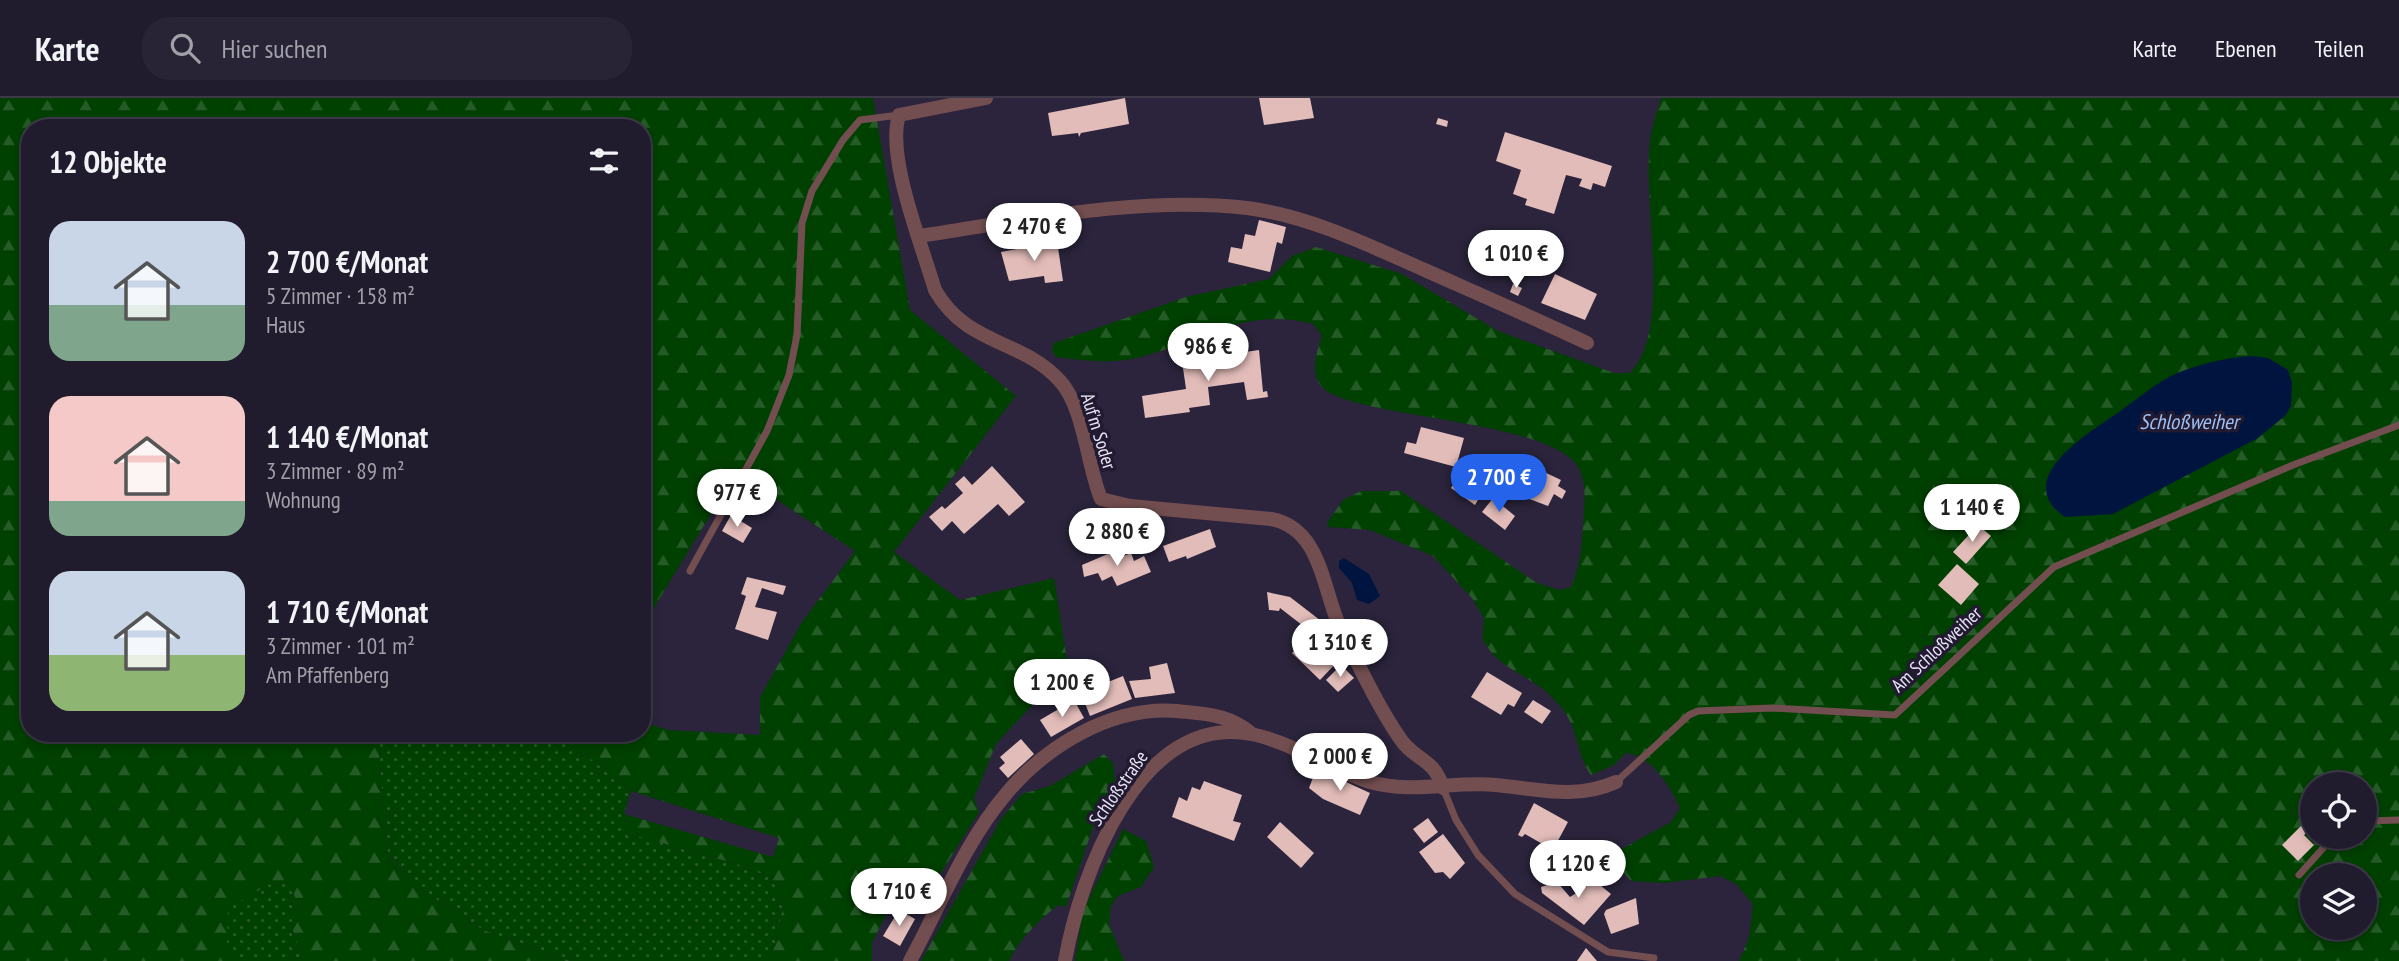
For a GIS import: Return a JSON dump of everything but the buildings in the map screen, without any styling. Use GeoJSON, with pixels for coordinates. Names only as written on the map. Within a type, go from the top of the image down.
{"type":"FeatureCollection","features":[{"type":"Feature","properties":{"kind":"street"},"geometry":{"type":"LineString","coordinates":[[899,115],[986,98]]}},
{"type":"Feature","properties":{"kind":"street","name":"Auf'm Soder"},"geometry":{"type":"LineString","coordinates":[[899,115],[895,137],[897,159],[935,290],[946,309],[961,324],[1043,367],[1067,389],[1101,499],[1130,506],[1270,519],[1285,522],[1299,532],[1309,544],[1319,566],[1341,632],[1398,737],[1432,765],[1443,788]]}},
{"type":"Feature","properties":{"kind":"street"},"geometry":{"type":"LineString","coordinates":[[920,236],[1128,208],[1170,205],[1247,208],[1320,226],[1505,304],[1587,343]]}},
{"type":"Feature","properties":{"kind":"street"},"geometry":{"type":"LineString","coordinates":[[910,961],[970,849],[1006,794],[1045,758],[1071,739],[1120,716],[1153,711],[1227,717],[1252,734]]}},
{"type":"Feature","properties":{"kind":"street","name":"Schloßstraße"},"geometry":{"type":"LineString","coordinates":[[1065,961],[1081,893],[1100,849],[1146,775],[1164,755],[1184,743],[1224,733],[1252,734],[1370,782],[1408,788],[1443,788]]}},
{"type":"Feature","properties":{"kind":"street","name":"Am Schloßweiher"},"geometry":{"type":"LineString","coordinates":[[1443,788],[1487,784],[1570,793],[1595,791],[1616,782]]}},
{"type":"Feature","properties":{"kind":"lane"},"geometry":{"type":"LineString","coordinates":[[690,571],[767,431],[789,375],[797,335],[802,223],[812,191],[843,140],[860,120],[899,115]]}},
{"type":"Feature","properties":{"kind":"lane","name":"Am Schloßweiher"},"geometry":{"type":"LineString","coordinates":[[1616,782],[1689,715],[1698,711],[1772,708],[1895,715],[2054,567],[2293,465],[2399,425]]}},
{"type":"Feature","properties":{"kind":"lane"},"geometry":{"type":"LineString","coordinates":[[1443,788],[1456,820],[1478,855],[1515,894],[1608,952],[1654,958]]}},
{"type":"Feature","properties":{"kind":"lane"},"geometry":{"type":"LineString","coordinates":[[2377,821],[2399,820]]}},
{"type":"Feature","properties":{"kind":"lane"},"geometry":{"type":"LineString","coordinates":[[2299,875],[2322,849]]}},
{"type":"Feature","properties":{"kind":"green space"},"geometry":{"type":"Polygon","coordinates":[[[0,98],[873,98],[910,310],[1016,396],[894,552],[960,600],[1054,578],[1068,667],[996,744],[974,798],[979,812],[941,873],[899,887],[872,943],[872,961],[771,961],[784,903],[772,880],[758,870],[627,833],[624,814],[773,857],[779,838],[631,791],[569,742],[651,742],[651,725],[668,730],[760,735],[760,697],[802,622],[855,551],[777,500],[722,496],[651,612],[651,119],[21,119],[21,742],[378,742],[388,854],[419,888],[483,930],[570,961],[303,961],[293,930],[296,899],[289,883],[270,884],[228,908],[227,947],[232,961],[0,961],[0,98]]]}},
{"type":"Feature","properties":{"kind":"green space"},"geometry":{"type":"Polygon","coordinates":[[[1661,98],[2399,98],[2399,961],[1739,961],[1749,938],[1753,904],[1736,884],[1720,876],[1664,883],[1631,881],[1622,871],[1616,852],[1671,822],[1680,808],[1659,773],[1644,760],[1626,753],[1614,765],[1591,775],[1566,715],[1538,685],[1496,658],[1482,639],[1484,618],[1472,598],[1433,556],[1370,530],[1329,527],[1327,523],[1343,500],[1361,491],[1401,491],[1537,583],[1559,590],[1571,587],[1580,556],[1585,496],[1578,467],[1559,451],[1527,438],[1363,404],[1334,395],[1319,383],[1315,371],[1322,336],[1313,324],[1288,319],[1242,323],[1156,353],[1113,361],[1056,357],[1052,351],[1054,343],[1186,297],[1269,279],[1292,256],[1316,247],[1402,274],[1498,331],[1614,373],[1630,373],[1643,352],[1650,326],[1653,294],[1649,192],[1652,130],[1661,98]]]}},
{"type":"Feature","properties":{"kind":"green space"},"geometry":{"type":"Polygon","coordinates":[[[378,742],[569,742],[631,791],[624,814],[627,833],[758,870],[772,880],[784,903],[771,961],[570,961],[483,930],[419,888],[388,853],[378,742]]]}},
{"type":"Feature","properties":{"kind":"green space"},"geometry":{"type":"Polygon","coordinates":[[[1104,754],[1113,763],[1115,779],[1109,806],[1093,827],[1066,907],[1058,905],[1044,917],[1025,937],[1009,961],[921,961],[1001,819],[1022,794],[1050,786],[1104,754]]]}},
{"type":"Feature","properties":{"kind":"green space"},"geometry":{"type":"Polygon","coordinates":[[[1123,829],[1146,841],[1154,867],[1141,887],[1118,896],[1111,906],[1109,924],[1124,961],[1075,961],[1083,911],[1123,829]]]}},
{"type":"Feature","properties":{"kind":"green space"},"geometry":{"type":"Polygon","coordinates":[[[290,883],[296,899],[293,930],[303,961],[232,961],[227,947],[227,908],[270,884],[290,883]]]}},
{"type":"Feature","properties":{"kind":"water","name":"Schloßweiher"},"geometry":{"type":"Polygon","coordinates":[[[2251,356],[2268,358],[2288,370],[2292,383],[2291,406],[2286,415],[2258,438],[2113,514],[2065,517],[2050,502],[2046,488],[2050,473],[2060,458],[2090,432],[2173,375],[2211,362],[2251,356]]]}},
{"type":"Feature","properties":{"kind":"water"},"geometry":{"type":"Polygon","coordinates":[[[1344,558],[1369,574],[1380,596],[1369,604],[1357,600],[1352,583],[1339,568],[1339,561],[1344,558]]]}}]}
